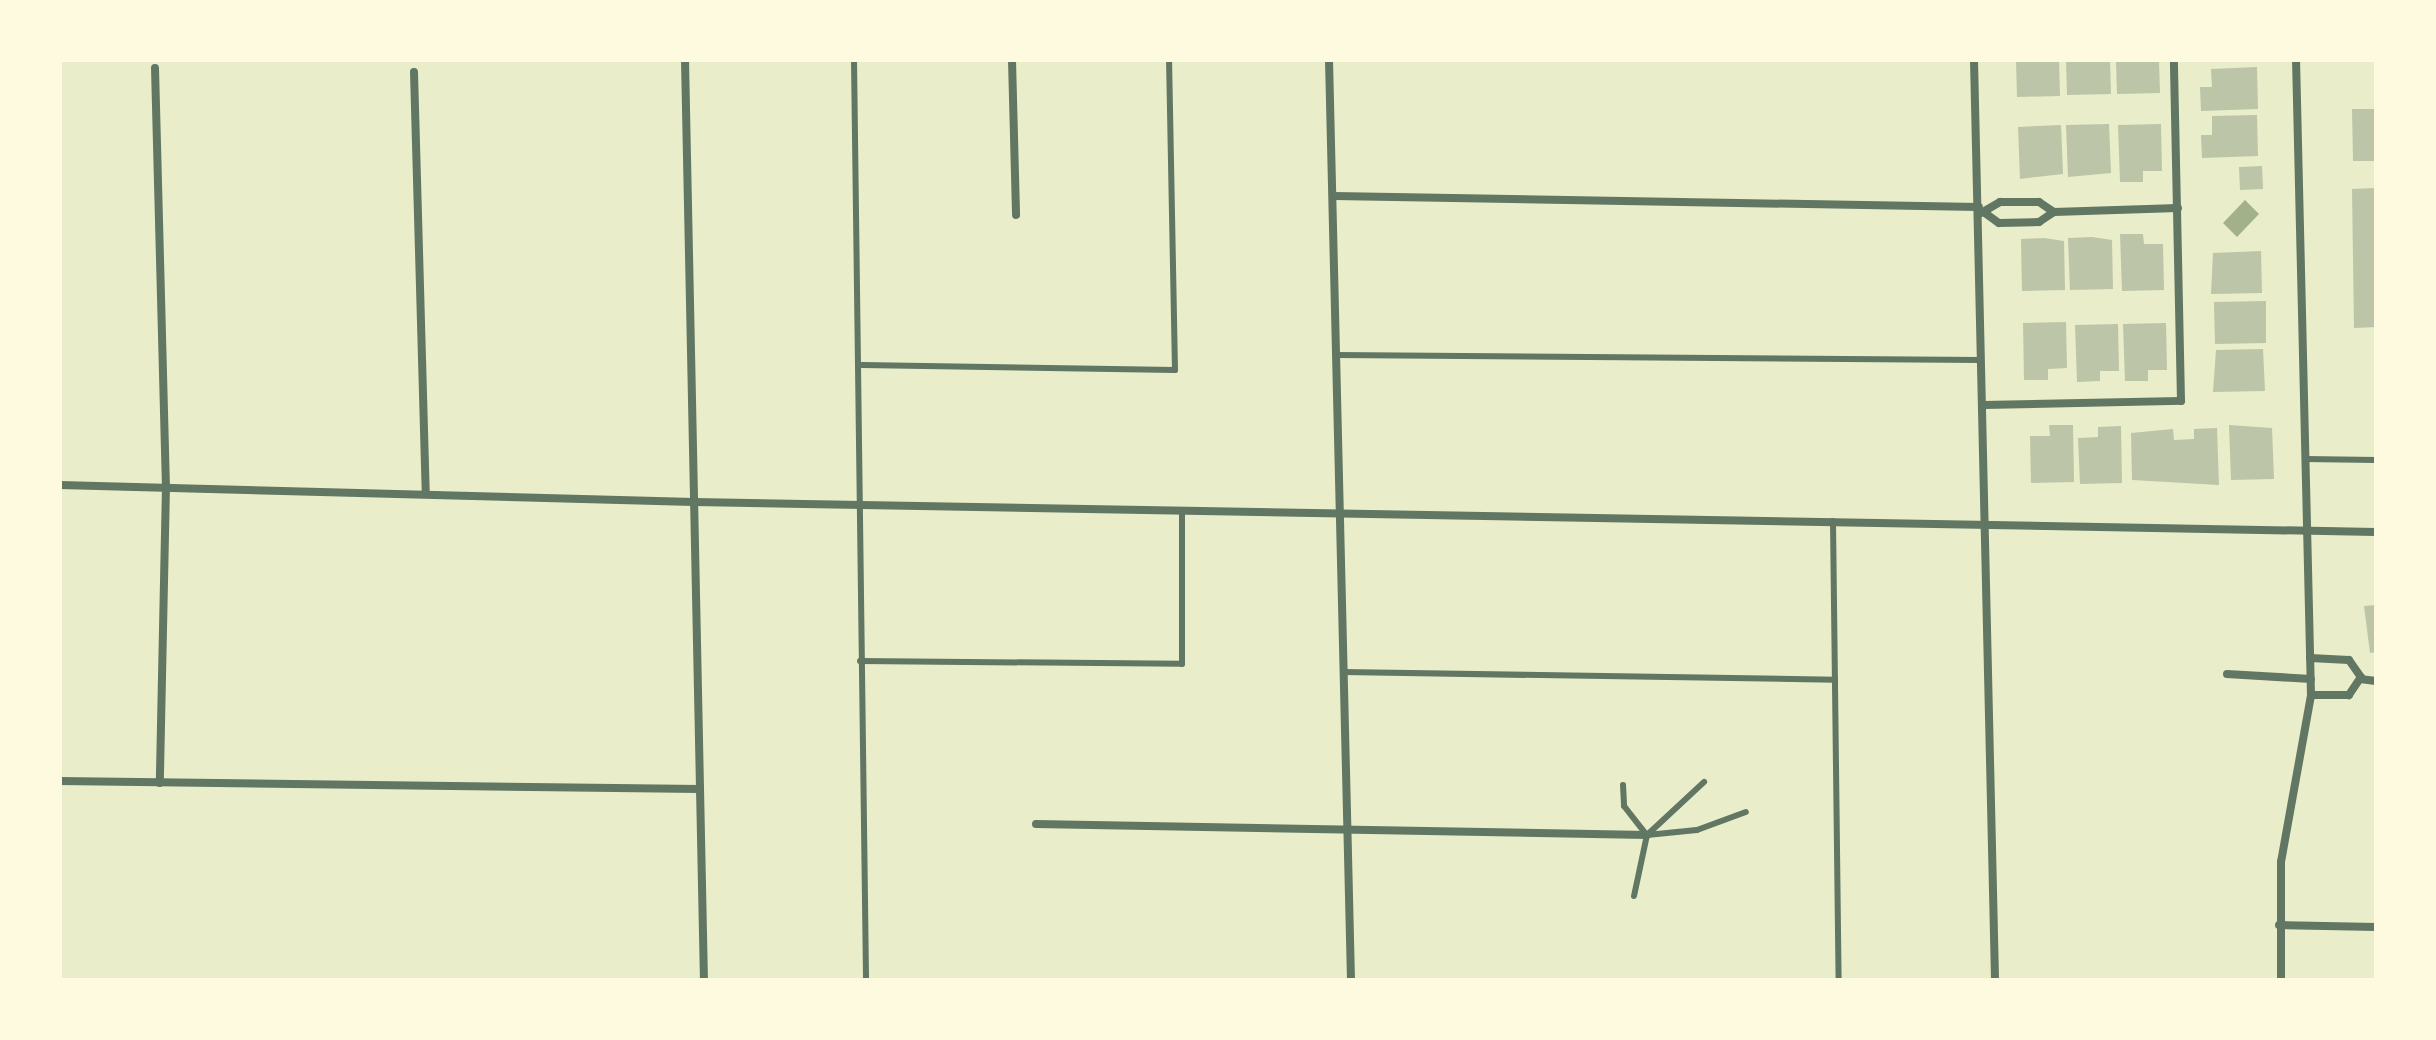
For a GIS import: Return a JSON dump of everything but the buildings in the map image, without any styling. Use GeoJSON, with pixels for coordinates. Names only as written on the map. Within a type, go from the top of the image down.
{"type":"FeatureCollection","features":[{"type":"Feature","properties":{"kind":"street"},"geometry":{"type":"LineString","coordinates":[[685,60],[704,980]]}},
{"type":"Feature","properties":{"kind":"street"},"geometry":{"type":"LineString","coordinates":[[1012,60],[1016,215]]}},
{"type":"Feature","properties":{"kind":"street"},"geometry":{"type":"LineString","coordinates":[[1329,60],[1351,980]]}},
{"type":"Feature","properties":{"kind":"street"},"geometry":{"type":"LineString","coordinates":[[1974,60],[1981,211],[1981,360],[1995,980]]}},
{"type":"Feature","properties":{"kind":"street"},"geometry":{"type":"LineString","coordinates":[[1984,405],[2181,401],[2174,60]]}},
{"type":"Feature","properties":{"kind":"street"},"geometry":{"type":"LineString","coordinates":[[2281,980],[2281,862],[2311,695],[2296,60]]}},
{"type":"Feature","properties":{"kind":"street"},"geometry":{"type":"LineString","coordinates":[[155,68],[166,486],[160,783]]}},
{"type":"Feature","properties":{"kind":"street"},"geometry":{"type":"LineString","coordinates":[[414,72],[426,493]]}},
{"type":"Feature","properties":{"kind":"street"},"geometry":{"type":"LineString","coordinates":[[1334,196],[1981,211],[2007,223],[2039,222],[2054,212]]}},
{"type":"Feature","properties":{"kind":"street"},"geometry":{"type":"LineString","coordinates":[[1981,211],[2000,202],[2030,202],[2054,212],[2178,208]]}},
{"type":"Feature","properties":{"kind":"street"},"geometry":{"type":"LineString","coordinates":[[60,485],[694,502],[2376,532]]}},
{"type":"Feature","properties":{"kind":"street"},"geometry":{"type":"LineString","coordinates":[[2310,658],[2349,660],[2360,679]]}},
{"type":"Feature","properties":{"kind":"street"},"geometry":{"type":"LineString","coordinates":[[2227,674],[2311,679]]}},
{"type":"Feature","properties":{"kind":"street"},"geometry":{"type":"LineString","coordinates":[[2360,679],[2376,681]]}},
{"type":"Feature","properties":{"kind":"street"},"geometry":{"type":"LineString","coordinates":[[2311,695],[2349,695],[2360,679]]}},
{"type":"Feature","properties":{"kind":"street"},"geometry":{"type":"LineString","coordinates":[[60,781],[700,789]]}},
{"type":"Feature","properties":{"kind":"street"},"geometry":{"type":"LineString","coordinates":[[1036,824],[1647,835]]}},
{"type":"Feature","properties":{"kind":"street"},"geometry":{"type":"LineString","coordinates":[[2279,925],[2376,927]]}},
{"type":"Feature","properties":{"kind":"lane"},"geometry":{"type":"LineString","coordinates":[[854,60],[862,365],[860,661],[866,980]]}},
{"type":"Feature","properties":{"kind":"lane"},"geometry":{"type":"LineString","coordinates":[[862,365],[1175,370],[1169,60]]}},
{"type":"Feature","properties":{"kind":"lane"},"geometry":{"type":"LineString","coordinates":[[1336,355],[1981,360]]}},
{"type":"Feature","properties":{"kind":"lane"},"geometry":{"type":"LineString","coordinates":[[2305,459],[2376,460]]}},
{"type":"Feature","properties":{"kind":"lane"},"geometry":{"type":"LineString","coordinates":[[860,661],[1182,664],[1182,511]]}},
{"type":"Feature","properties":{"kind":"lane"},"geometry":{"type":"LineString","coordinates":[[1833,521],[1839,980]]}},
{"type":"Feature","properties":{"kind":"lane"},"geometry":{"type":"LineString","coordinates":[[1343,672],[1835,680]]}},
{"type":"Feature","properties":{"kind":"lane"},"geometry":{"type":"LineString","coordinates":[[1634,896],[1647,835],[1704,782]]}},
{"type":"Feature","properties":{"kind":"lane"},"geometry":{"type":"LineString","coordinates":[[1623,785],[1624,806],[1647,835]]}},
{"type":"Feature","properties":{"kind":"lane"},"geometry":{"type":"LineString","coordinates":[[1647,835],[1697,830],[1746,812]]}},
{"type":"Feature","properties":{"kind":"shaded area"},"geometry":{"type":"Polygon","coordinates":[[[2245,200],[2259,214],[2237,237],[2223,223],[2245,200]]]}}]}
